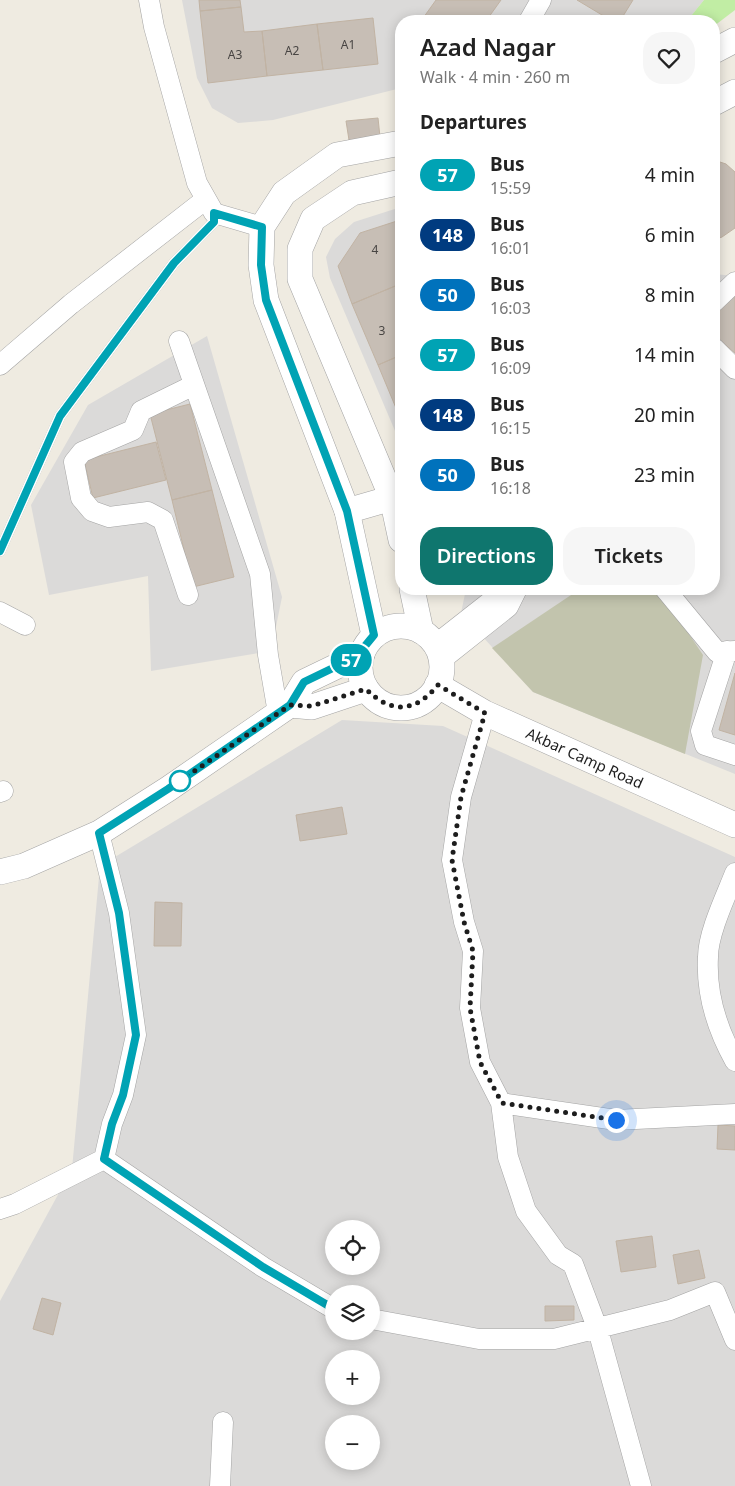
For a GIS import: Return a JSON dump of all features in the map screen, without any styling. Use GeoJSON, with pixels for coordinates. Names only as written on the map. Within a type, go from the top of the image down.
{"type":"FeatureCollection","features":[{"type":"Feature","properties":{"kind":"street"},"geometry":{"type":"LineString","coordinates":[[149,0],[154,27],[197,183],[210,206],[262,227]]}},
{"type":"Feature","properties":{"kind":"street"},"geometry":{"type":"LineString","coordinates":[[532,15],[541,0]]}},
{"type":"Feature","properties":{"kind":"street"},"geometry":{"type":"LineString","coordinates":[[720,48],[735,40]]}},
{"type":"Feature","properties":{"kind":"street"},"geometry":{"type":"LineString","coordinates":[[720,100],[735,92]]}},
{"type":"Feature","properties":{"kind":"street"},"geometry":{"type":"LineString","coordinates":[[395,144],[337,155],[284,193],[262,227],[261,265],[266,300],[347,511],[368,645],[360,673],[366,689],[378,701],[394,707],[412,706],[427,699],[433,656],[414,595]]}},
{"type":"Feature","properties":{"kind":"street"},"geometry":{"type":"LineString","coordinates":[[395,183],[352,193],[313,219],[300,249],[300,279],[392,498],[395,512]]}},
{"type":"Feature","properties":{"kind":"street"},"geometry":{"type":"LineString","coordinates":[[0,365],[71,304],[210,206]]}},
{"type":"Feature","properties":{"kind":"street"},"geometry":{"type":"LineString","coordinates":[[720,296],[735,282]]}},
{"type":"Feature","properties":{"kind":"street"},"geometry":{"type":"LineString","coordinates":[[271,313],[310,303]]}},
{"type":"Feature","properties":{"kind":"street"},"geometry":{"type":"LineString","coordinates":[[179,341],[260,574],[268,655],[284,709]]}},
{"type":"Feature","properties":{"kind":"street"},"geometry":{"type":"LineString","coordinates":[[720,354],[735,369]]}},
{"type":"Feature","properties":{"kind":"street"},"geometry":{"type":"LineString","coordinates":[[188,595],[163,520],[148,512],[110,517],[92,511],[81,498],[74,462],[82,452],[133,430],[142,411],[194,385]]}},
{"type":"Feature","properties":{"kind":"street"},"geometry":{"type":"LineString","coordinates":[[347,511],[392,498]]}},
{"type":"Feature","properties":{"kind":"street"},"geometry":{"type":"LineString","coordinates":[[433,656],[499,595]]}},
{"type":"Feature","properties":{"kind":"street"},"geometry":{"type":"LineString","coordinates":[[671,595],[717,652],[731,651],[701,731],[705,746],[735,755]]}},
{"type":"Feature","properties":{"kind":"street"},"geometry":{"type":"LineString","coordinates":[[0,612],[25,625]]}},
{"type":"Feature","properties":{"kind":"street"},"geometry":{"type":"LineString","coordinates":[[0,872],[24,866],[99,833],[284,709],[304,682],[368,645],[389,628],[406,626],[433,656]]}},
{"type":"Feature","properties":{"kind":"street","name":"Akbar Camp Road"},"geometry":{"type":"LineString","coordinates":[[433,656],[485,713],[735,825]]}},
{"type":"Feature","properties":{"kind":"street"},"geometry":{"type":"LineString","coordinates":[[284,709],[312,706],[366,689]]}},
{"type":"Feature","properties":{"kind":"street"},"geometry":{"type":"LineString","coordinates":[[485,713],[461,797],[452,860],[464,922],[473,951],[470,1008],[480,1062],[502,1103],[508,1158],[526,1211],[558,1255],[573,1264],[598,1330],[641,1486]]}},
{"type":"Feature","properties":{"kind":"street"},"geometry":{"type":"LineString","coordinates":[[99,833],[119,913],[136,1035],[123,1095],[112,1124],[104,1159]]}},
{"type":"Feature","properties":{"kind":"street"},"geometry":{"type":"LineString","coordinates":[[735,873],[719,914],[708,956],[710,993],[716,1018],[721,1036],[735,1061]]}},
{"type":"Feature","properties":{"kind":"street"},"geometry":{"type":"LineString","coordinates":[[502,1103],[616,1120],[735,1114]]}},
{"type":"Feature","properties":{"kind":"street"},"geometry":{"type":"LineString","coordinates":[[0,1209],[15,1204],[104,1159]]}},
{"type":"Feature","properties":{"kind":"street"},"geometry":{"type":"LineString","coordinates":[[104,1159],[263,1267],[325,1304]]}},
{"type":"Feature","properties":{"kind":"street"},"geometry":{"type":"LineString","coordinates":[[380,1322],[479,1340],[554,1340],[670,1310],[715,1292],[735,1340]]}},
{"type":"Feature","properties":{"kind":"street"},"geometry":{"type":"LineString","coordinates":[[220,1486],[223,1422]]}},
{"type":"Feature","properties":{"kind":"lane"},"geometry":{"type":"LineString","coordinates":[[0,551],[60,416],[174,263],[214,222],[210,206]]}},
{"type":"Feature","properties":{"kind":"shaded area"},"geometry":{"type":"Polygon","coordinates":[[[182,0],[704,0],[692,15],[395,15],[395,90],[273,120],[238,123],[212,108],[197,78],[182,0]]]}},
{"type":"Feature","properties":{"kind":"shaded area"},"geometry":{"type":"Polygon","coordinates":[[[395,209],[395,431],[330,278],[326,257],[335,239],[354,222],[395,209]]]}},
{"type":"Feature","properties":{"kind":"shaded area"},"geometry":{"type":"Polygon","coordinates":[[[720,275],[735,276],[735,774],[533,692],[461,613],[465,595],[720,595],[720,275]]]}},
{"type":"Feature","properties":{"kind":"shaded area"},"geometry":{"type":"Polygon","coordinates":[[[207,336],[282,597],[271,651],[151,671],[148,576],[49,595],[31,505],[88,405],[207,336]]]}},
{"type":"Feature","properties":{"kind":"shaded area"},"geometry":{"type":"Polygon","coordinates":[[[571,595],[663,595],[703,655],[685,754],[533,692],[492,648],[571,595]]]}},
{"type":"Feature","properties":{"kind":"shaded area"},"geometry":{"type":"Polygon","coordinates":[[[342,720],[443,726],[735,857],[735,1486],[0,1486],[0,1301],[72,1169],[100,866],[342,720]]]}},
{"type":"Feature","properties":{"kind":"green space"},"geometry":{"type":"Polygon","coordinates":[[[704,0],[735,0],[735,10],[720,21],[720,15],[692,15],[704,0]]]}},
{"type":"Feature","properties":{"kind":"building"},"geometry":{"type":"Polygon","coordinates":[[[199,0],[240,0],[241,7],[200,11],[199,0]]]}},
{"type":"Feature","properties":{"kind":"building"},"geometry":{"type":"Polygon","coordinates":[[[436,0],[501,0],[490,15],[425,15],[436,0]]]}},
{"type":"Feature","properties":{"kind":"building"},"geometry":{"type":"Polygon","coordinates":[[[577,0],[633,0],[624,15],[602,15],[577,0]]]}},
{"type":"Feature","properties":{"kind":"building"},"geometry":{"type":"Polygon","coordinates":[[[241,7],[244,32],[262,31],[267,76],[208,83],[200,11],[241,7]]]}},
{"type":"Feature","properties":{"kind":"building"},"geometry":{"type":"Polygon","coordinates":[[[373,18],[378,64],[323,70],[317,24],[373,18]]]}},
{"type":"Feature","properties":{"kind":"building"},"geometry":{"type":"Polygon","coordinates":[[[317,24],[323,70],[267,76],[262,31],[317,24]]]}},
{"type":"Feature","properties":{"kind":"building"},"geometry":{"type":"Polygon","coordinates":[[[378,118],[380,137],[349,140],[346,121],[378,118]]]}},
{"type":"Feature","properties":{"kind":"building"},"geometry":{"type":"Polygon","coordinates":[[[720,162],[726,164],[735,172],[735,228],[720,238],[720,162]]]}},
{"type":"Feature","properties":{"kind":"building"},"geometry":{"type":"Polygon","coordinates":[[[395,222],[395,286],[352,304],[338,266],[360,233],[395,222]]]}},
{"type":"Feature","properties":{"kind":"building"},"geometry":{"type":"Polygon","coordinates":[[[395,286],[395,358],[378,365],[352,304],[395,286]]]}},
{"type":"Feature","properties":{"kind":"building"},"geometry":{"type":"Polygon","coordinates":[[[735,288],[735,353],[720,340],[720,305],[735,288]]]}},
{"type":"Feature","properties":{"kind":"building"},"geometry":{"type":"Polygon","coordinates":[[[395,358],[395,406],[378,365],[395,358]]]}},
{"type":"Feature","properties":{"kind":"building"},"geometry":{"type":"Polygon","coordinates":[[[190,404],[212,490],[172,500],[150,414],[190,404]]]}},
{"type":"Feature","properties":{"kind":"building"},"geometry":{"type":"Polygon","coordinates":[[[156,442],[166,480],[93,498],[84,460],[156,442]]]}},
{"type":"Feature","properties":{"kind":"building"},"geometry":{"type":"Polygon","coordinates":[[[212,490],[234,577],[193,587],[172,500],[212,490]]]}},
{"type":"Feature","properties":{"kind":"building"},"geometry":{"type":"Polygon","coordinates":[[[735,673],[735,735],[719,730],[735,673]]]}},
{"type":"Feature","properties":{"kind":"building"},"geometry":{"type":"Polygon","coordinates":[[[342,807],[347,834],[300,841],[296,815],[342,807]]]}},
{"type":"Feature","properties":{"kind":"building"},"geometry":{"type":"Polygon","coordinates":[[[155,902],[182,903],[181,946],[154,946],[155,902]]]}},
{"type":"Feature","properties":{"kind":"building"},"geometry":{"type":"Polygon","coordinates":[[[718,1125],[735,1126],[735,1150],[717,1149],[718,1125]]]}},
{"type":"Feature","properties":{"kind":"building"},"geometry":{"type":"Polygon","coordinates":[[[652,1236],[656,1267],[621,1272],[616,1241],[652,1236]]]}},
{"type":"Feature","properties":{"kind":"building"},"geometry":{"type":"Polygon","coordinates":[[[699,1250],[705,1278],[678,1284],[673,1255],[699,1250]]]}},
{"type":"Feature","properties":{"kind":"building"},"geometry":{"type":"Polygon","coordinates":[[[42,1298],[61,1303],[53,1335],[33,1329],[42,1298]]]}},
{"type":"Feature","properties":{"kind":"building"},"geometry":{"type":"Polygon","coordinates":[[[545,1306],[574,1306],[574,1320],[545,1321],[545,1306]]]}},
{"type":"Feature","properties":{"kind":"bus line","name":"57"},"geometry":{"type":"LineString","coordinates":[[0,551],[60,416],[174,263],[214,222],[214,213],[247,221],[262,227],[261,265],[266,300],[347,511],[374,635],[365,646],[362,654],[304,682],[290,705],[168,789],[99,833],[119,913],[136,1035],[123,1095],[112,1124],[104,1159],[138,1184],[325,1306]]}},
{"type":"Feature","properties":{"kind":"route"},"geometry":{"type":"LineString","coordinates":[[180,781],[290,705],[312,706],[366,689],[378,701],[394,707],[412,706],[427,699],[438,685],[485,713],[461,797],[452,860],[464,922],[473,951],[470,1008],[480,1062],[502,1103],[616,1120]]}}]}
